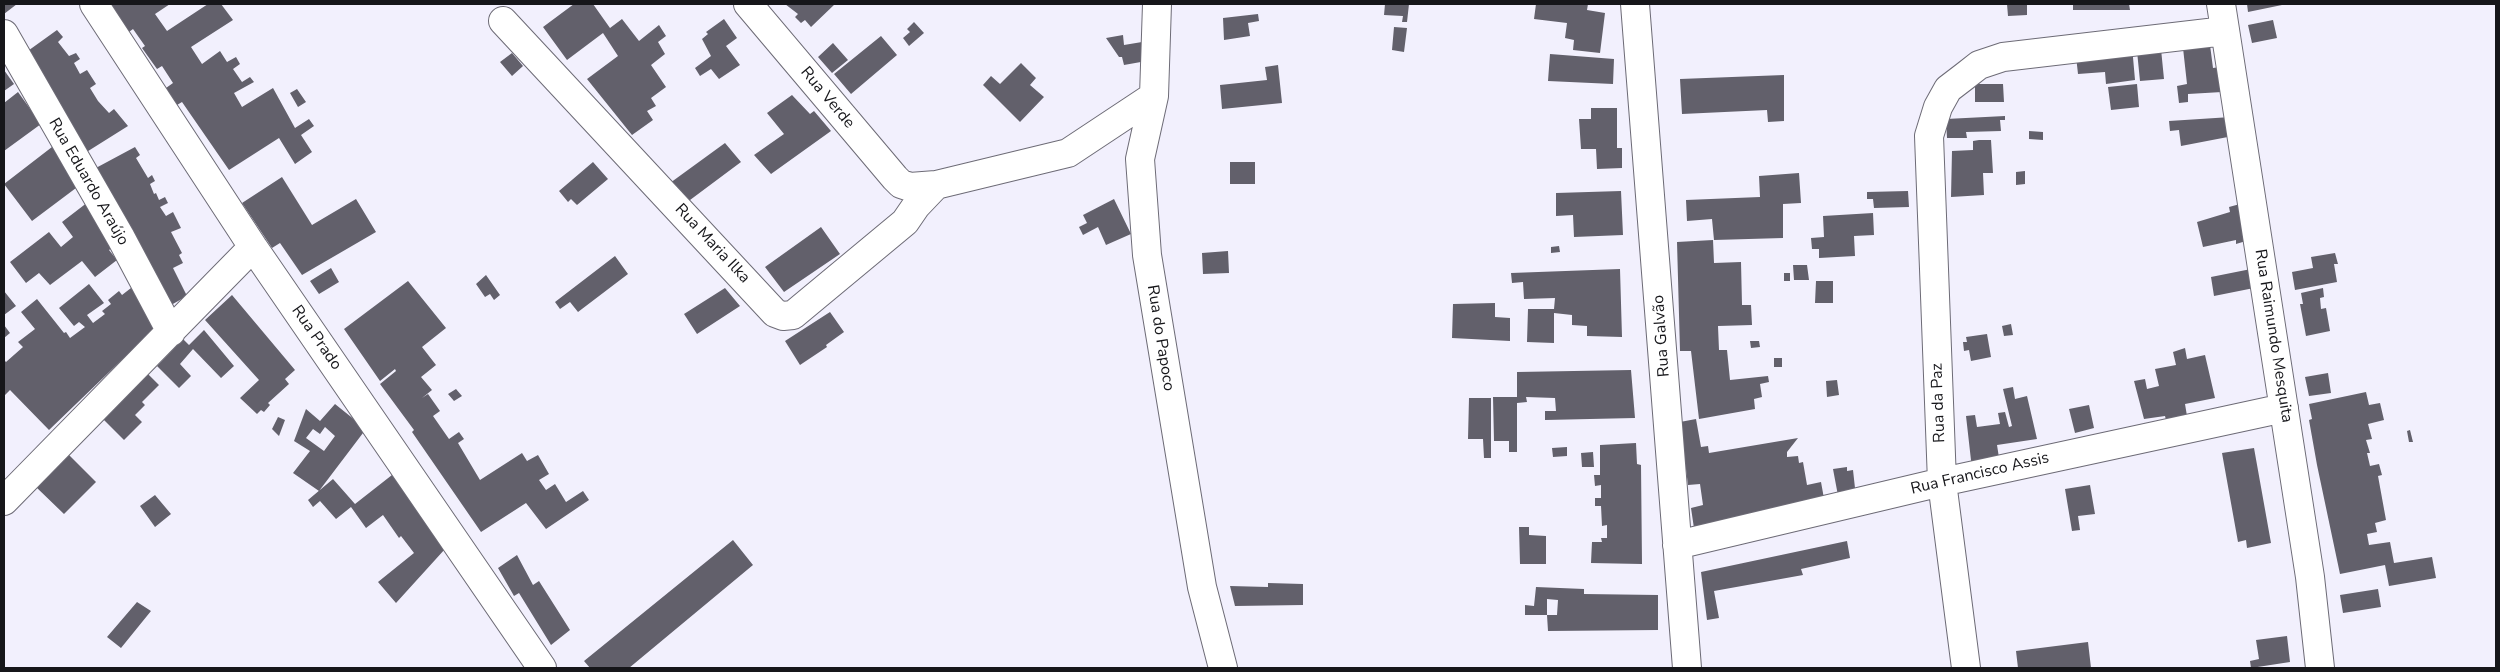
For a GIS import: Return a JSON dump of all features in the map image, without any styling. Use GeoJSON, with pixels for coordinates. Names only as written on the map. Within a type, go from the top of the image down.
{"type":"FeatureCollection","features":[{"type":"Feature","properties":{"kind":"street","name":"Rua Prado"},"geometry":{"type":"LineString","coordinates":[[94,4],[253,247],[542,668]]}},
{"type":"Feature","properties":{"kind":"street","name":"Rua Verde"},"geometry":{"type":"LineString","coordinates":[[748,4],[895,178],[901,184],[923,186]]}},
{"type":"Feature","properties":{"kind":"street","name":"Rua do Papoco"},"geometry":{"type":"LineString","coordinates":[[1157,4],[1154,96],[1140,160],[1147,255],[1202,587],[1223,668]]}},
{"type":"Feature","properties":{"kind":"street","name":"Rua Galvão"},"geometry":{"type":"LineString","coordinates":[[1634,4],[1687,668]]}},
{"type":"Feature","properties":{"kind":"street","name":"Rua Raimundo Mesquita"},"geometry":{"type":"LineString","coordinates":[[2221,4],[2310,577],[2320,668]]}},
{"type":"Feature","properties":{"kind":"street","name":"Rua Maria Ilka"},"geometry":{"type":"LineString","coordinates":[[504,21],[775,313],[783,316],[793,315],[905,222],[916,206],[923,186]]}},
{"type":"Feature","properties":{"kind":"street","name":"Rua da Paz"},"geometry":{"type":"LineString","coordinates":[[1966,668],[1942,482],[1929,136],[1938,107],[1948,89],[1979,66],[2003,57],[2225,31]]}},
{"type":"Feature","properties":{"kind":"street","name":"Rua Eduardo Araújo"},"geometry":{"type":"LineString","coordinates":[[4,34],[171,332]]}},
{"type":"Feature","properties":{"kind":"street"},"geometry":{"type":"LineString","coordinates":[[923,186],[1068,153],[1154,96]]}},
{"type":"Feature","properties":{"kind":"street"},"geometry":{"type":"LineString","coordinates":[[4,501],[253,247]]}},
{"type":"Feature","properties":{"kind":"street","name":"Rua Francisco Assis"},"geometry":{"type":"LineString","coordinates":[[1677,546],[1942,482],[2284,408]]}},
{"type":"Feature","properties":{"kind":"building"},"geometry":{"type":"Polygon","coordinates":[[[4,4],[17,4],[4,14],[4,4]]]}},
{"type":"Feature","properties":{"kind":"building"},"geometry":{"type":"Polygon","coordinates":[[[109,4],[170,4],[155,14],[167,31],[208,4],[221,4],[233,20],[191,47],[202,64],[220,51],[227,62],[236,57],[240,64],[233,69],[242,82],[250,77],[254,82],[234,93],[242,107],[273,88],[295,128],[309,119],[314,126],[301,135],[312,152],[295,164],[279,138],[229,170],[182,102],[177,105],[166,88],[173,83],[162,66],[157,69],[142,48],[145,46],[133,29],[129,32],[109,4]]]}},
{"type":"Feature","properties":{"kind":"building"},"geometry":{"type":"Polygon","coordinates":[[[574,4],[593,4],[610,28],[622,19],[639,41],[659,25],[666,36],[658,42],[665,54],[651,65],[666,87],[651,98],[656,106],[647,111],[653,120],[632,135],[587,79],[618,56],[603,33],[567,60],[543,27],[574,4]]]}},
{"type":"Feature","properties":{"kind":"building"},"geometry":{"type":"Polygon","coordinates":[[[785,4],[835,4],[811,27],[805,20],[801,23],[795,17],[798,14],[785,4]]]}},
{"type":"Feature","properties":{"kind":"building"},"geometry":{"type":"Polygon","coordinates":[[[1385,4],[1409,4],[1407,22],[1402,22],[1403,16],[1384,15],[1385,4]]]}},
{"type":"Feature","properties":{"kind":"building"},"geometry":{"type":"Polygon","coordinates":[[[1536,4],[1588,4],[1587,10],[1605,13],[1600,53],[1573,50],[1574,40],[1565,38],[1567,23],[1534,19],[1536,4]]]}},
{"type":"Feature","properties":{"kind":"building"},"geometry":{"type":"Polygon","coordinates":[[[2007,4],[2027,4],[2027,15],[2008,16],[2007,4]]]}},
{"type":"Feature","properties":{"kind":"building"},"geometry":{"type":"Polygon","coordinates":[[[2073,4],[2129,4],[2130,10],[2073,10],[2073,4]]]}},
{"type":"Feature","properties":{"kind":"building"},"geometry":{"type":"Polygon","coordinates":[[[2247,4],[2282,4],[2282,5],[2248,12],[2247,4]]]}},
{"type":"Feature","properties":{"kind":"building"},"geometry":{"type":"Polygon","coordinates":[[[1258,14],[1259,21],[1248,23],[1250,36],[1224,40],[1223,18],[1258,14]]]}},
{"type":"Feature","properties":{"kind":"building"},"geometry":{"type":"Polygon","coordinates":[[[724,19],[737,38],[726,46],[740,65],[719,79],[711,69],[700,76],[695,68],[711,56],[702,39],[708,34],[706,32],[724,19]]]}},
{"type":"Feature","properties":{"kind":"building"},"geometry":{"type":"Polygon","coordinates":[[[2273,20],[2277,38],[2252,43],[2248,25],[2273,20]]]}},
{"type":"Feature","properties":{"kind":"building"},"geometry":{"type":"Polygon","coordinates":[[[914,22],[924,33],[909,46],[903,38],[910,32],[907,29],[914,22]]]}},
{"type":"Feature","properties":{"kind":"building"},"geometry":{"type":"Polygon","coordinates":[[[1394,27],[1407,28],[1404,52],[1392,50],[1394,27]]]}},
{"type":"Feature","properties":{"kind":"building"},"geometry":{"type":"Polygon","coordinates":[[[57,30],[63,37],[58,42],[69,56],[76,53],[80,59],[74,63],[80,74],[87,70],[96,84],[90,88],[98,101],[109,113],[114,109],[128,126],[85,153],[25,53],[57,30]]]}},
{"type":"Feature","properties":{"kind":"building"},"geometry":{"type":"Polygon","coordinates":[[[1123,35],[1124,45],[1148,41],[1152,60],[1124,65],[1122,57],[1119,57],[1106,38],[1123,35]]]}},
{"type":"Feature","properties":{"kind":"building"},"geometry":{"type":"Polygon","coordinates":[[[881,36],[897,55],[851,94],[834,74],[881,36]]]}},
{"type":"Feature","properties":{"kind":"building"},"geometry":{"type":"Polygon","coordinates":[[[833,43],[848,60],[832,73],[818,57],[833,43]]]}},
{"type":"Feature","properties":{"kind":"building"},"geometry":{"type":"Polygon","coordinates":[[[2210,45],[2213,68],[2220,67],[2222,92],[2188,94],[2188,102],[2179,103],[2177,86],[2187,84],[2183,48],[2210,45]]]}},
{"type":"Feature","properties":{"kind":"building"},"geometry":{"type":"Polygon","coordinates":[[[2132,46],[2135,80],[2106,84],[2105,72],[2078,74],[2076,56],[2132,46]]]}},
{"type":"Feature","properties":{"kind":"building"},"geometry":{"type":"Polygon","coordinates":[[[2161,49],[2164,79],[2140,81],[2137,51],[2161,49]]]}},
{"type":"Feature","properties":{"kind":"building"},"geometry":{"type":"Polygon","coordinates":[[[512,53],[523,66],[512,76],[500,62],[512,53]]]}},
{"type":"Feature","properties":{"kind":"building"},"geometry":{"type":"Polygon","coordinates":[[[1550,54],[1614,59],[1613,84],[1548,81],[1550,54]]]}},
{"type":"Feature","properties":{"kind":"building"},"geometry":{"type":"Polygon","coordinates":[[[1021,63],[1036,78],[1030,85],[1044,97],[1020,122],[983,85],[991,76],[1000,84],[1021,63]]]}},
{"type":"Feature","properties":{"kind":"building"},"geometry":{"type":"Polygon","coordinates":[[[1278,65],[1282,103],[1222,109],[1220,85],[1267,80],[1265,67],[1278,65]]]}},
{"type":"Feature","properties":{"kind":"building"},"geometry":{"type":"Polygon","coordinates":[[[4,70],[14,84],[4,91],[4,70]]]}},
{"type":"Feature","properties":{"kind":"building"},"geometry":{"type":"Polygon","coordinates":[[[1784,75],[1784,121],[1768,122],[1767,110],[1682,114],[1680,79],[1784,75]]]}},
{"type":"Feature","properties":{"kind":"building"},"geometry":{"type":"Polygon","coordinates":[[[1975,84],[2003,84],[2004,102],[1975,102],[1975,84]]]}},
{"type":"Feature","properties":{"kind":"building"},"geometry":{"type":"Polygon","coordinates":[[[2137,84],[2139,107],[2111,110],[2108,87],[2137,84]]]}},
{"type":"Feature","properties":{"kind":"building"},"geometry":{"type":"Polygon","coordinates":[[[297,89],[306,102],[298,107],[290,93],[297,89]]]}},
{"type":"Feature","properties":{"kind":"building"},"geometry":{"type":"Polygon","coordinates":[[[18,92],[41,124],[4,151],[4,103],[18,92]]]}},
{"type":"Feature","properties":{"kind":"building"},"geometry":{"type":"Polygon","coordinates":[[[792,95],[810,114],[814,111],[831,131],[771,174],[754,155],[784,134],[767,113],[792,95]]]}},
{"type":"Feature","properties":{"kind":"building"},"geometry":{"type":"Polygon","coordinates":[[[1591,108],[1617,108],[1617,148],[1622,148],[1622,168],[1597,169],[1596,149],[1581,149],[1579,119],[1591,119],[1591,108]]]}},
{"type":"Feature","properties":{"kind":"building"},"geometry":{"type":"Polygon","coordinates":[[[2005,116],[2005,120],[2000,120],[2001,131],[1966,132],[1967,138],[1947,138],[1946,119],[2005,116]]]}},
{"type":"Feature","properties":{"kind":"building"},"geometry":{"type":"Polygon","coordinates":[[[2231,117],[2233,136],[2181,146],[2179,130],[2170,131],[2169,121],[2231,117]]]}},
{"type":"Feature","properties":{"kind":"building"},"geometry":{"type":"Polygon","coordinates":[[[2029,131],[2043,132],[2043,140],[2029,139],[2029,131]]]}},
{"type":"Feature","properties":{"kind":"building"},"geometry":{"type":"Polygon","coordinates":[[[1991,140],[1993,173],[1983,173],[1984,195],[1951,197],[1952,151],[1973,150],[1973,141],[1991,140]]]}},
{"type":"Feature","properties":{"kind":"building"},"geometry":{"type":"Polygon","coordinates":[[[725,143],[741,162],[686,203],[670,183],[725,143]]]}},
{"type":"Feature","properties":{"kind":"building"},"geometry":{"type":"Polygon","coordinates":[[[52,147],[80,185],[32,221],[4,184],[52,147]]]}},
{"type":"Feature","properties":{"kind":"building"},"geometry":{"type":"Polygon","coordinates":[[[135,147],[140,155],[136,158],[148,178],[152,175],[155,181],[150,184],[154,194],[156,193],[159,200],[165,197],[168,203],[160,207],[166,216],[173,212],[181,228],[171,232],[182,253],[179,255],[183,263],[173,268],[187,296],[164,309],[94,169],[135,147]]]}},
{"type":"Feature","properties":{"kind":"building"},"geometry":{"type":"Polygon","coordinates":[[[593,162],[608,179],[577,205],[571,199],[568,202],[559,191],[593,162]]]}},
{"type":"Feature","properties":{"kind":"building"},"geometry":{"type":"Polygon","coordinates":[[[1230,162],[1255,162],[1255,184],[1230,184],[1230,162]]]}},
{"type":"Feature","properties":{"kind":"building"},"geometry":{"type":"Polygon","coordinates":[[[2025,171],[2025,184],[2016,185],[2016,172],[2025,171]]]}},
{"type":"Feature","properties":{"kind":"building"},"geometry":{"type":"Polygon","coordinates":[[[1799,173],[1801,203],[1783,204],[1783,238],[1714,240],[1712,219],[1687,221],[1686,200],[1760,197],[1759,176],[1799,173]]]}},
{"type":"Feature","properties":{"kind":"building"},"geometry":{"type":"Polygon","coordinates":[[[282,177],[312,225],[356,199],[376,232],[302,275],[280,243],[272,248],[242,203],[282,177]]]}},
{"type":"Feature","properties":{"kind":"building"},"geometry":{"type":"Polygon","coordinates":[[[1621,191],[1623,235],[1574,237],[1573,215],[1556,216],[1556,193],[1621,191]]]}},
{"type":"Feature","properties":{"kind":"building"},"geometry":{"type":"Polygon","coordinates":[[[1908,191],[1909,207],[1874,208],[1873,199],[1867,199],[1867,192],[1908,191]]]}},
{"type":"Feature","properties":{"kind":"building"},"geometry":{"type":"Polygon","coordinates":[[[1114,199],[1131,234],[1106,245],[1098,227],[1083,235],[1079,227],[1087,223],[1083,215],[1114,199]]]}},
{"type":"Feature","properties":{"kind":"building"},"geometry":{"type":"Polygon","coordinates":[[[88,202],[113,236],[107,241],[112,248],[109,250],[117,260],[95,277],[82,261],[50,285],[39,273],[26,283],[10,262],[49,232],[61,247],[73,237],[62,222],[88,202]]]}},
{"type":"Feature","properties":{"kind":"building"},"geometry":{"type":"Polygon","coordinates":[[[2240,204],[2246,241],[2236,244],[2236,240],[2203,247],[2197,222],[2230,212],[2229,207],[2240,204]]]}},
{"type":"Feature","properties":{"kind":"building"},"geometry":{"type":"Polygon","coordinates":[[[1873,213],[1874,235],[1854,236],[1855,256],[1819,258],[1819,249],[1812,249],[1811,238],[1824,237],[1823,216],[1873,213]]]}},
{"type":"Feature","properties":{"kind":"building"},"geometry":{"type":"Polygon","coordinates":[[[821,227],[840,254],[784,292],[765,267],[821,227]]]}},
{"type":"Feature","properties":{"kind":"building"},"geometry":{"type":"Polygon","coordinates":[[[1713,240],[1714,263],[1741,262],[1742,305],[1751,305],[1752,325],[1718,326],[1719,350],[1727,350],[1730,380],[1768,376],[1769,382],[1760,384],[1762,397],[1754,399],[1755,409],[1699,419],[1691,351],[1680,351],[1677,242],[1713,240]]]}},
{"type":"Feature","properties":{"kind":"building"},"geometry":{"type":"Polygon","coordinates":[[[1559,246],[1560,252],[1551,253],[1551,247],[1559,246]]]}},
{"type":"Feature","properties":{"kind":"building"},"geometry":{"type":"Polygon","coordinates":[[[1228,251],[1229,273],[1203,274],[1202,253],[1228,251]]]}},
{"type":"Feature","properties":{"kind":"building"},"geometry":{"type":"Polygon","coordinates":[[[2335,253],[2338,264],[2334,264],[2337,282],[2295,290],[2292,272],[2313,268],[2311,257],[2335,253]]]}},
{"type":"Feature","properties":{"kind":"building"},"geometry":{"type":"Polygon","coordinates":[[[615,256],[628,274],[578,312],[570,302],[560,309],[555,302],[615,256]]]}},
{"type":"Feature","properties":{"kind":"building"},"geometry":{"type":"Polygon","coordinates":[[[1793,265],[1807,265],[1809,280],[1794,280],[1793,265]]]}},
{"type":"Feature","properties":{"kind":"building"},"geometry":{"type":"Polygon","coordinates":[[[331,268],[339,282],[319,294],[310,281],[331,268]]]}},
{"type":"Feature","properties":{"kind":"building"},"geometry":{"type":"Polygon","coordinates":[[[1620,269],[1622,337],[1587,336],[1587,326],[1572,325],[1572,315],[1554,313],[1554,343],[1527,342],[1528,309],[1554,309],[1555,298],[1524,299],[1523,282],[1512,283],[1511,273],[1620,269]]]}},
{"type":"Feature","properties":{"kind":"building"},"geometry":{"type":"Polygon","coordinates":[[[2251,269],[2254,288],[2214,296],[2211,277],[2251,269]]]}},
{"type":"Feature","properties":{"kind":"building"},"geometry":{"type":"Polygon","coordinates":[[[1784,273],[1790,273],[1790,281],[1784,281],[1784,273]]]}},
{"type":"Feature","properties":{"kind":"building"},"geometry":{"type":"Polygon","coordinates":[[[486,275],[500,295],[494,300],[490,294],[485,297],[476,284],[486,275]]]}},
{"type":"Feature","properties":{"kind":"building"},"geometry":{"type":"Polygon","coordinates":[[[408,281],[446,328],[422,347],[436,365],[421,377],[432,390],[422,398],[428,394],[440,411],[433,416],[449,439],[459,432],[464,439],[458,443],[480,480],[522,453],[527,461],[538,455],[549,474],[539,480],[546,490],[555,484],[566,502],[583,491],[589,500],[546,529],[526,503],[481,532],[412,432],[414,430],[380,384],[396,371],[395,369],[380,381],[344,329],[408,281]]]}},
{"type":"Feature","properties":{"kind":"building"},"geometry":{"type":"Polygon","coordinates":[[[1816,281],[1833,281],[1833,303],[1815,303],[1816,281]]]}},
{"type":"Feature","properties":{"kind":"building"},"geometry":{"type":"Polygon","coordinates":[[[89,284],[104,303],[87,315],[93,323],[105,314],[102,311],[111,304],[108,300],[119,291],[122,295],[131,288],[156,327],[49,430],[10,390],[4,396],[4,360],[6,362],[23,347],[18,342],[35,329],[21,312],[37,299],[70,338],[85,327],[79,322],[74,326],[59,308],[89,284]]]}},
{"type":"Feature","properties":{"kind":"building"},"geometry":{"type":"Polygon","coordinates":[[[725,288],[740,306],[697,334],[684,314],[725,288]]]}},
{"type":"Feature","properties":{"kind":"building"},"geometry":{"type":"Polygon","coordinates":[[[2323,288],[2324,297],[2320,298],[2321,309],[2326,308],[2330,331],[2306,336],[2300,304],[2303,304],[2301,293],[2323,288]]]}},
{"type":"Feature","properties":{"kind":"building"},"geometry":{"type":"Polygon","coordinates":[[[4,291],[16,306],[4,315],[4,291]]]}},
{"type":"Feature","properties":{"kind":"building"},"geometry":{"type":"Polygon","coordinates":[[[232,295],[295,370],[285,379],[289,384],[268,403],[270,405],[264,412],[261,410],[257,414],[240,398],[259,380],[205,320],[232,295]]]}},
{"type":"Feature","properties":{"kind":"building"},"geometry":{"type":"Polygon","coordinates":[[[1495,303],[1495,317],[1510,318],[1510,341],[1452,338],[1453,304],[1495,303]]]}},
{"type":"Feature","properties":{"kind":"building"},"geometry":{"type":"Polygon","coordinates":[[[830,312],[844,332],[826,345],[827,347],[800,365],[785,341],[830,312]]]}},
{"type":"Feature","properties":{"kind":"building"},"geometry":{"type":"Polygon","coordinates":[[[2011,324],[2013,335],[2004,336],[2002,326],[2011,324]]]}},
{"type":"Feature","properties":{"kind":"building"},"geometry":{"type":"Polygon","coordinates":[[[4,325],[10,333],[4,338],[4,325]]]}},
{"type":"Feature","properties":{"kind":"building"},"geometry":{"type":"Polygon","coordinates":[[[204,330],[234,366],[221,378],[193,349],[180,364],[191,376],[179,388],[157,366],[183,339],[189,345],[204,330]]]}},
{"type":"Feature","properties":{"kind":"building"},"geometry":{"type":"Polygon","coordinates":[[[1987,334],[1991,357],[1971,361],[1969,350],[1964,351],[1963,342],[1967,342],[1966,337],[1987,334]]]}},
{"type":"Feature","properties":{"kind":"building"},"geometry":{"type":"Polygon","coordinates":[[[1750,341],[1759,341],[1760,347],[1751,348],[1750,341]]]}},
{"type":"Feature","properties":{"kind":"building"},"geometry":{"type":"Polygon","coordinates":[[[2185,348],[2187,359],[2205,355],[2215,398],[2185,404],[2187,416],[2166,420],[2165,416],[2144,419],[2134,381],[2145,379],[2147,389],[2159,386],[2155,369],[2176,365],[2173,352],[2185,348]]]}},
{"type":"Feature","properties":{"kind":"building"},"geometry":{"type":"Polygon","coordinates":[[[1774,358],[1782,358],[1782,367],[1774,367],[1774,358]]]}},
{"type":"Feature","properties":{"kind":"building"},"geometry":{"type":"Polygon","coordinates":[[[1631,370],[1635,418],[1545,420],[1545,411],[1556,411],[1555,398],[1526,397],[1527,402],[1517,403],[1517,452],[1509,452],[1509,441],[1494,441],[1493,397],[1517,397],[1517,372],[1631,370]]]}},
{"type":"Feature","properties":{"kind":"building"},"geometry":{"type":"Polygon","coordinates":[[[2328,373],[2331,393],[2309,396],[2305,377],[2328,373]]]}},
{"type":"Feature","properties":{"kind":"building"},"geometry":{"type":"Polygon","coordinates":[[[148,374],[159,385],[142,402],[145,405],[135,415],[142,422],[124,440],[103,419],[148,374]]]}},
{"type":"Feature","properties":{"kind":"building"},"geometry":{"type":"Polygon","coordinates":[[[1837,380],[1839,395],[1827,397],[1826,381],[1837,380]]]}},
{"type":"Feature","properties":{"kind":"building"},"geometry":{"type":"Polygon","coordinates":[[[2013,387],[2015,399],[2027,396],[2037,439],[1997,445],[2000,464],[1972,469],[1966,416],[1975,415],[1977,427],[2000,424],[1998,413],[2005,412],[2009,427],[2012,426],[2003,389],[2013,387]]]}},
{"type":"Feature","properties":{"kind":"building"},"geometry":{"type":"Polygon","coordinates":[[[456,389],[462,396],[454,401],[448,394],[456,389]]]}},
{"type":"Feature","properties":{"kind":"building"},"geometry":{"type":"Polygon","coordinates":[[[2366,392],[2369,405],[2380,403],[2384,420],[2368,424],[2372,439],[2366,440],[2370,453],[2367,453],[2370,466],[2379,464],[2382,475],[2378,476],[2386,520],[2375,523],[2377,532],[2367,534],[2369,545],[2390,542],[2394,563],[2432,557],[2436,578],[2389,586],[2385,565],[2340,574],[2317,465],[2309,420],[2312,419],[2309,404],[2366,392]]]}},
{"type":"Feature","properties":{"kind":"building"},"geometry":{"type":"Polygon","coordinates":[[[1469,398],[1491,398],[1491,458],[1484,458],[1483,439],[1468,439],[1469,398]]]}},
{"type":"Feature","properties":{"kind":"building"},"geometry":{"type":"Polygon","coordinates":[[[335,404],[366,429],[319,491],[293,473],[310,451],[294,441],[306,409],[320,421],[335,404]],[[325,427],[320,434],[313,429],[306,438],[324,451],[335,436],[325,427]]]}},
{"type":"Feature","properties":{"kind":"building"},"geometry":{"type":"Polygon","coordinates":[[[2089,405],[2094,428],[2075,433],[2069,409],[2089,405]]]}},
{"type":"Feature","properties":{"kind":"building"},"geometry":{"type":"Polygon","coordinates":[[[278,417],[285,420],[279,436],[272,429],[278,417]]]}},
{"type":"Feature","properties":{"kind":"building"},"geometry":{"type":"Polygon","coordinates":[[[1696,419],[1701,447],[1708,446],[1709,453],[1798,438],[1787,452],[1787,457],[1798,456],[1799,463],[1803,462],[1807,485],[1821,482],[1825,504],[1695,535],[1691,508],[1703,505],[1700,484],[1688,485],[1680,422],[1696,419]]]}},
{"type":"Feature","properties":{"kind":"building"},"geometry":{"type":"Polygon","coordinates":[[[2410,430],[2413,442],[2409,442],[2407,431],[2410,430]]]}},
{"type":"Feature","properties":{"kind":"building"},"geometry":{"type":"Polygon","coordinates":[[[1636,443],[1637,464],[1641,465],[1642,564],[1591,563],[1592,542],[1602,542],[1601,538],[1607,538],[1607,525],[1602,526],[1601,506],[1595,506],[1595,498],[1601,498],[1601,485],[1595,486],[1594,475],[1600,475],[1600,445],[1636,443]]]}},
{"type":"Feature","properties":{"kind":"building"},"geometry":{"type":"Polygon","coordinates":[[[1567,447],[1567,456],[1553,457],[1552,448],[1567,447]]]}},
{"type":"Feature","properties":{"kind":"building"},"geometry":{"type":"Polygon","coordinates":[[[2254,448],[2271,543],[2247,548],[2246,540],[2238,542],[2222,453],[2254,448]]]}},
{"type":"Feature","properties":{"kind":"building"},"geometry":{"type":"Polygon","coordinates":[[[1593,452],[1594,467],[1582,467],[1581,453],[1593,452]]]}},
{"type":"Feature","properties":{"kind":"building"},"geometry":{"type":"Polygon","coordinates":[[[68,454],[96,482],[64,514],[36,487],[68,454]]]}},
{"type":"Feature","properties":{"kind":"building"},"geometry":{"type":"Polygon","coordinates":[[[1847,467],[1847,471],[1853,470],[1856,497],[1839,501],[1833,469],[1847,467]]]}},
{"type":"Feature","properties":{"kind":"building"},"geometry":{"type":"Polygon","coordinates":[[[392,475],[445,549],[396,603],[378,582],[414,553],[401,536],[399,538],[383,515],[366,528],[351,507],[336,519],[320,501],[313,507],[308,500],[333,479],[355,504],[392,475]]]}},
{"type":"Feature","properties":{"kind":"building"},"geometry":{"type":"Polygon","coordinates":[[[2090,485],[2095,514],[2078,516],[2080,530],[2072,531],[2065,489],[2090,485]]]}},
{"type":"Feature","properties":{"kind":"building"},"geometry":{"type":"Polygon","coordinates":[[[155,495],[171,514],[155,527],[140,506],[155,495]]]}},
{"type":"Feature","properties":{"kind":"building"},"geometry":{"type":"Polygon","coordinates":[[[1519,527],[1529,527],[1529,535],[1546,536],[1546,564],[1520,564],[1519,527]]]}},
{"type":"Feature","properties":{"kind":"building"},"geometry":{"type":"Polygon","coordinates":[[[733,540],[753,565],[629,668],[590,668],[584,661],[733,540]]]}},
{"type":"Feature","properties":{"kind":"building"},"geometry":{"type":"Polygon","coordinates":[[[1847,541],[1850,558],[1801,569],[1803,575],[1714,591],[1719,618],[1707,620],[1701,572],[1847,541]]]}},
{"type":"Feature","properties":{"kind":"building"},"geometry":{"type":"Polygon","coordinates":[[[517,555],[533,585],[539,581],[570,630],[551,645],[519,593],[514,596],[498,568],[517,555]]]}},
{"type":"Feature","properties":{"kind":"building"},"geometry":{"type":"Polygon","coordinates":[[[1268,583],[1303,584],[1303,605],[1235,606],[1230,586],[1268,587],[1268,583]]]}},
{"type":"Feature","properties":{"kind":"building"},"geometry":{"type":"Polygon","coordinates":[[[1536,587],[1584,589],[1584,594],[1658,595],[1658,630],[1548,631],[1547,615],[1525,615],[1525,605],[1534,606],[1536,587]],[[1547,599],[1547,615],[1557,615],[1558,600],[1547,599]]]}},
{"type":"Feature","properties":{"kind":"building"},"geometry":{"type":"Polygon","coordinates":[[[2378,589],[2381,607],[2343,613],[2340,595],[2378,589]]]}},
{"type":"Feature","properties":{"kind":"building"},"geometry":{"type":"Polygon","coordinates":[[[137,602],[151,611],[121,648],[107,637],[137,602]]]}},
{"type":"Feature","properties":{"kind":"building"},"geometry":{"type":"Polygon","coordinates":[[[2287,636],[2290,662],[2251,668],[2250,661],[2259,659],[2256,640],[2287,636]]]}},
{"type":"Feature","properties":{"kind":"building"},"geometry":{"type":"Polygon","coordinates":[[[2088,642],[2091,668],[2018,668],[2016,651],[2088,642]]]}}]}
